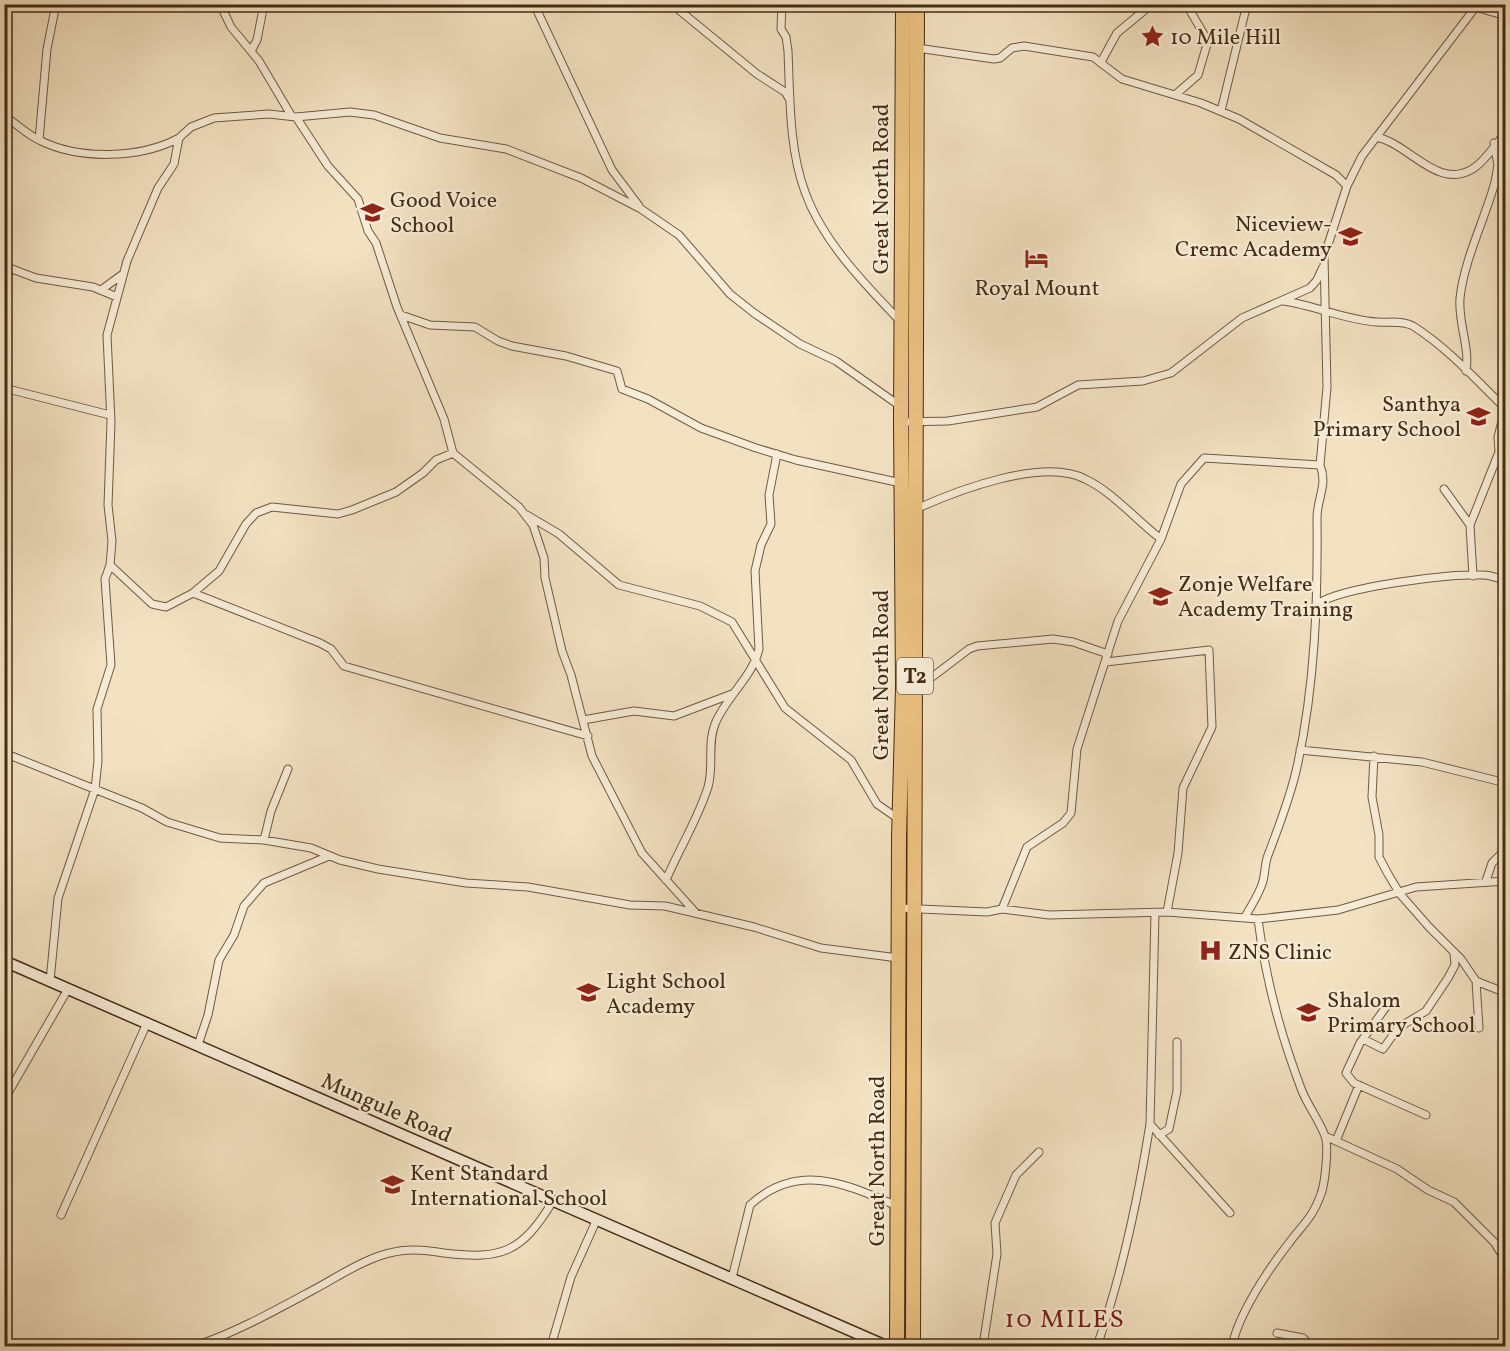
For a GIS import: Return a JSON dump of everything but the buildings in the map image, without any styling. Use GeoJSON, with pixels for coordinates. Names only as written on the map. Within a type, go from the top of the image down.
{"type":"FeatureCollection","features":[{"type":"Feature","properties":{"kind":"highway","name":"Great North Road"},"geometry":{"type":"LineString","coordinates":[[897,1347],[898,909],[903,687],[900,422],[903,4]]}},
{"type":"Feature","properties":{"kind":"highway","name":"Great North Road"},"geometry":{"type":"LineString","coordinates":[[913,1347],[917,4]]}},
{"type":"Feature","properties":{"kind":"street"},"geometry":{"type":"LineString","coordinates":[[39,140],[47,49],[56,4]]}},
{"type":"Feature","properties":{"kind":"street"},"geometry":{"type":"LineString","coordinates":[[220,4],[231,27],[251,51],[328,166],[358,199],[434,401],[444,419],[453,453],[470,469],[488,479],[527,515],[558,534],[619,585],[700,606],[726,618],[740,630],[774,694],[785,708],[851,760],[877,804],[900,820]]}},
{"type":"Feature","properties":{"kind":"street"},"geometry":{"type":"LineString","coordinates":[[251,51],[257,40],[264,4]]}},
{"type":"Feature","properties":{"kind":"street"},"geometry":{"type":"LineString","coordinates":[[534,4],[612,170],[640,209]]}},
{"type":"Feature","properties":{"kind":"street"},"geometry":{"type":"LineString","coordinates":[[782,4],[781,29],[786,38],[788,51],[790,100],[799,173],[813,211],[853,269],[901,322]]}},
{"type":"Feature","properties":{"kind":"street"},"geometry":{"type":"LineString","coordinates":[[1101,62],[1118,33],[1152,4]]}},
{"type":"Feature","properties":{"kind":"street"},"geometry":{"type":"LineString","coordinates":[[1175,95],[1198,75],[1208,41],[1186,4]]}},
{"type":"Feature","properties":{"kind":"street"},"geometry":{"type":"LineString","coordinates":[[1221,111],[1247,4]]}},
{"type":"Feature","properties":{"kind":"street"},"geometry":{"type":"LineString","coordinates":[[900,422],[948,421],[1037,407],[1069,388],[1089,382],[1158,378],[1171,373],[1242,318],[1310,288],[1317,280],[1324,265],[1347,186],[1362,156],[1477,6],[1506,16]]}},
{"type":"Feature","properties":{"kind":"street"},"geometry":{"type":"LineString","coordinates":[[679,10],[697,27],[785,92],[790,100]]}},
{"type":"Feature","properties":{"kind":"street"},"geometry":{"type":"LineString","coordinates":[[916,48],[994,59],[1000,58],[1012,48],[1024,46],[1093,57],[1122,79],[1221,111],[1336,175],[1347,186]]}},
{"type":"Feature","properties":{"kind":"street"},"geometry":{"type":"LineString","coordinates":[[4,116],[39,140],[67,150],[110,153],[166,145],[203,120],[214,117],[293,116],[333,112],[374,115],[440,138],[506,149],[538,164],[581,178],[640,209],[679,235],[730,294],[754,313],[800,344],[836,361],[901,406]]}},
{"type":"Feature","properties":{"kind":"street"},"geometry":{"type":"LineString","coordinates":[[1376,137],[1390,141],[1436,171],[1451,175],[1476,166],[1494,143],[1506,133]]}},
{"type":"Feature","properties":{"kind":"street"},"geometry":{"type":"LineString","coordinates":[[50,981],[58,898],[95,789],[98,761],[97,709],[111,665],[105,579],[110,565],[108,478],[110,415],[106,346],[123,274],[158,188],[174,164],[179,138]]}},
{"type":"Feature","properties":{"kind":"street"},"geometry":{"type":"LineString","coordinates":[[1466,371],[1468,359],[1460,326],[1460,297],[1496,177],[1498,158],[1494,143]]}},
{"type":"Feature","properties":{"kind":"street"},"geometry":{"type":"LineString","coordinates":[[1496,177],[1506,173]]}},
{"type":"Feature","properties":{"kind":"street"},"geometry":{"type":"LineString","coordinates":[[1245,917],[1263,883],[1266,861],[1287,803],[1300,750],[1312,662],[1319,540],[1317,502],[1323,490],[1325,476],[1320,465],[1327,387],[1324,265]]}},
{"type":"Feature","properties":{"kind":"street"},"geometry":{"type":"LineString","coordinates":[[4,307],[7,267],[36,278],[102,290],[117,297]]}},
{"type":"Feature","properties":{"kind":"street"},"geometry":{"type":"LineString","coordinates":[[102,290],[123,274]]}},
{"type":"Feature","properties":{"kind":"street"},"geometry":{"type":"LineString","coordinates":[[1282,301],[1363,321],[1403,322],[1413,327],[1466,371],[1505,409],[1498,437],[1499,452],[1470,525],[1473,576]]}},
{"type":"Feature","properties":{"kind":"street"},"geometry":{"type":"LineString","coordinates":[[401,315],[430,325],[475,327],[505,343],[617,371],[620,385],[627,391],[648,399],[701,428],[777,454],[901,483]]}},
{"type":"Feature","properties":{"kind":"street"},"geometry":{"type":"LineString","coordinates":[[4,388],[110,415]]}},
{"type":"Feature","properties":{"kind":"street"},"geometry":{"type":"LineString","coordinates":[[110,565],[158,607],[166,607],[193,593],[219,571],[246,524],[256,513],[272,507],[288,506],[338,514],[352,510],[396,492],[423,473],[436,460],[453,453]]}},
{"type":"Feature","properties":{"kind":"street"},"geometry":{"type":"LineString","coordinates":[[666,880],[708,786],[711,735],[732,694],[757,661],[759,649],[755,572],[761,545],[771,524],[769,495],[777,454]]}},
{"type":"Feature","properties":{"kind":"street"},"geometry":{"type":"LineString","coordinates":[[1002,909],[1027,847],[1063,823],[1071,813],[1077,749],[1118,621],[1161,539],[1181,484],[1204,458],[1320,465]]}},
{"type":"Feature","properties":{"kind":"street"},"geometry":{"type":"LineString","coordinates":[[915,510],[954,492],[1036,472],[1056,471],[1087,479],[1161,539]]}},
{"type":"Feature","properties":{"kind":"street"},"geometry":{"type":"LineString","coordinates":[[1444,489],[1470,525]]}},
{"type":"Feature","properties":{"kind":"street"},"geometry":{"type":"LineString","coordinates":[[527,515],[542,550],[545,578],[562,651],[592,756],[615,797],[631,835],[666,880],[695,912]]}},
{"type":"Feature","properties":{"kind":"street"},"geometry":{"type":"LineString","coordinates":[[1316,604],[1336,596],[1428,579],[1490,575],[1506,581]]}},
{"type":"Feature","properties":{"kind":"street"},"geometry":{"type":"LineString","coordinates":[[193,593],[320,643],[331,649],[344,666],[588,736]]}},
{"type":"Feature","properties":{"kind":"street"},"geometry":{"type":"LineString","coordinates":[[915,690],[969,649],[977,646],[1053,639],[1072,642],[1107,658],[1209,650],[1212,727],[1183,788],[1178,853],[1167,912]]}},
{"type":"Feature","properties":{"kind":"street"},"geometry":{"type":"LineString","coordinates":[[583,720],[634,711],[674,716],[732,694]]}},
{"type":"Feature","properties":{"kind":"street"},"geometry":{"type":"LineString","coordinates":[[1300,750],[1422,762],[1506,783]]}},
{"type":"Feature","properties":{"kind":"street"},"geometry":{"type":"LineString","coordinates":[[4,753],[142,808],[167,822],[202,834],[220,838],[264,840],[311,848],[329,856],[378,869],[466,883],[528,887],[630,905],[665,906],[695,912],[821,948],[898,958]]}},
{"type":"Feature","properties":{"kind":"street"},"geometry":{"type":"LineString","coordinates":[[1374,756],[1372,797],[1379,835],[1379,857],[1400,894],[1461,959],[1476,981],[1479,1028]]}},
{"type":"Feature","properties":{"kind":"street"},"geometry":{"type":"LineString","coordinates":[[264,840],[271,811],[288,769]]}},
{"type":"Feature","properties":{"kind":"street"},"geometry":{"type":"LineString","coordinates":[[1486,881],[1492,863],[1506,849]]}},
{"type":"Feature","properties":{"kind":"street"},"geometry":{"type":"LineString","coordinates":[[198,1045],[208,1015],[219,960],[234,935],[244,906],[264,883],[329,856]]}},
{"type":"Feature","properties":{"kind":"street"},"geometry":{"type":"LineString","coordinates":[[898,909],[987,912],[1002,909],[1049,915],[1167,912],[1258,919],[1338,910],[1400,894],[1416,887],[1506,881]]}},
{"type":"Feature","properties":{"kind":"street"},"geometry":{"type":"LineString","coordinates":[[1097,1347],[1112,1305],[1147,1155],[1150,1124],[1155,913]]}},
{"type":"Feature","properties":{"kind":"street"},"geometry":{"type":"LineString","coordinates":[[1232,1347],[1236,1331],[1272,1266],[1291,1240],[1310,1220],[1322,1191],[1325,1136],[1301,1088],[1275,1007],[1263,955],[1258,919]]}},
{"type":"Feature","properties":{"kind":"street"},"geometry":{"type":"LineString","coordinates":[[1363,1039],[1383,1049],[1398,1028],[1426,1011],[1455,964],[1454,954]]}},
{"type":"Feature","properties":{"kind":"street","name":"Mungule Road"},"geometry":{"type":"LineString","coordinates":[[4,961],[886,1347]]}},
{"type":"Feature","properties":{"kind":"street"},"geometry":{"type":"LineString","coordinates":[[1476,981],[1506,993]]}},
{"type":"Feature","properties":{"kind":"street"},"geometry":{"type":"LineString","coordinates":[[4,1100],[68,989]]}},
{"type":"Feature","properties":{"kind":"street"},"geometry":{"type":"LineString","coordinates":[[1386,1007],[1363,1039],[1346,1073],[1354,1083],[1426,1115]]}},
{"type":"Feature","properties":{"kind":"street"},"geometry":{"type":"LineString","coordinates":[[61,1215],[147,1023]]}},
{"type":"Feature","properties":{"kind":"street"},"geometry":{"type":"LineString","coordinates":[[1159,1135],[1168,1129],[1176,1100],[1177,1042]]}},
{"type":"Feature","properties":{"kind":"street"},"geometry":{"type":"LineString","coordinates":[[1336,1141],[1359,1085]]}},
{"type":"Feature","properties":{"kind":"street"},"geometry":{"type":"LineString","coordinates":[[1150,1124],[1230,1213]]}},
{"type":"Feature","properties":{"kind":"street"},"geometry":{"type":"LineString","coordinates":[[1325,1136],[1397,1169],[1428,1190],[1454,1202],[1494,1242],[1506,1261]]}},
{"type":"Feature","properties":{"kind":"street"},"geometry":{"type":"LineString","coordinates":[[982,1347],[997,1254],[995,1223],[1016,1175],[1039,1152]]}},
{"type":"Feature","properties":{"kind":"street"},"geometry":{"type":"LineString","coordinates":[[732,1278],[750,1205],[785,1184],[808,1178],[835,1182],[897,1206]]}},
{"type":"Feature","properties":{"kind":"street"},"geometry":{"type":"LineString","coordinates":[[195,1347],[232,1333],[351,1269],[392,1252],[409,1250],[484,1257],[510,1248],[519,1244],[531,1233],[554,1201]]}},
{"type":"Feature","properties":{"kind":"street"},"geometry":{"type":"LineString","coordinates":[[551,1347],[571,1277],[597,1219]]}},
{"type":"Feature","properties":{"kind":"street"},"geometry":{"type":"LineString","coordinates":[[1277,1333],[1303,1338],[1311,1347]]}},
{"type":"Feature","properties":{"kind":"place","name":"10 Mile Hill"},"geometry":{"type":"Point","coordinates":[1152,36]}},
{"type":"Feature","properties":{"kind":"place","name":"Good Voice School"},"geometry":{"type":"Point","coordinates":[372,212]}},
{"type":"Feature","properties":{"kind":"place","name":"Niceview- Cremc Academy"},"geometry":{"type":"Point","coordinates":[1350,236]}},
{"type":"Feature","properties":{"kind":"place","name":"Royal Mount"},"geometry":{"type":"Point","coordinates":[1037,258]}},
{"type":"Feature","properties":{"kind":"place","name":"Santhya Primary School"},"geometry":{"type":"Point","coordinates":[1479,416]}},
{"type":"Feature","properties":{"kind":"place","name":"Zonje Welfare Academy Training"},"geometry":{"type":"Point","coordinates":[1160,596]}},
{"type":"Feature","properties":{"kind":"place","name":"ZNS Clinic"},"geometry":{"type":"Point","coordinates":[1210,951]}},
{"type":"Feature","properties":{"kind":"place","name":"Light School Academy"},"geometry":{"type":"Point","coordinates":[588,993]}},
{"type":"Feature","properties":{"kind":"place","name":"Shalom Primary School"},"geometry":{"type":"Point","coordinates":[1309,1012]}},
{"type":"Feature","properties":{"kind":"place","name":"Kent Standard International School"},"geometry":{"type":"Point","coordinates":[392,1185]}},
{"type":"Feature","properties":{"kind":"district","name":"10 MILES"},"geometry":{"type":"Point","coordinates":[1065,1318]}}]}
